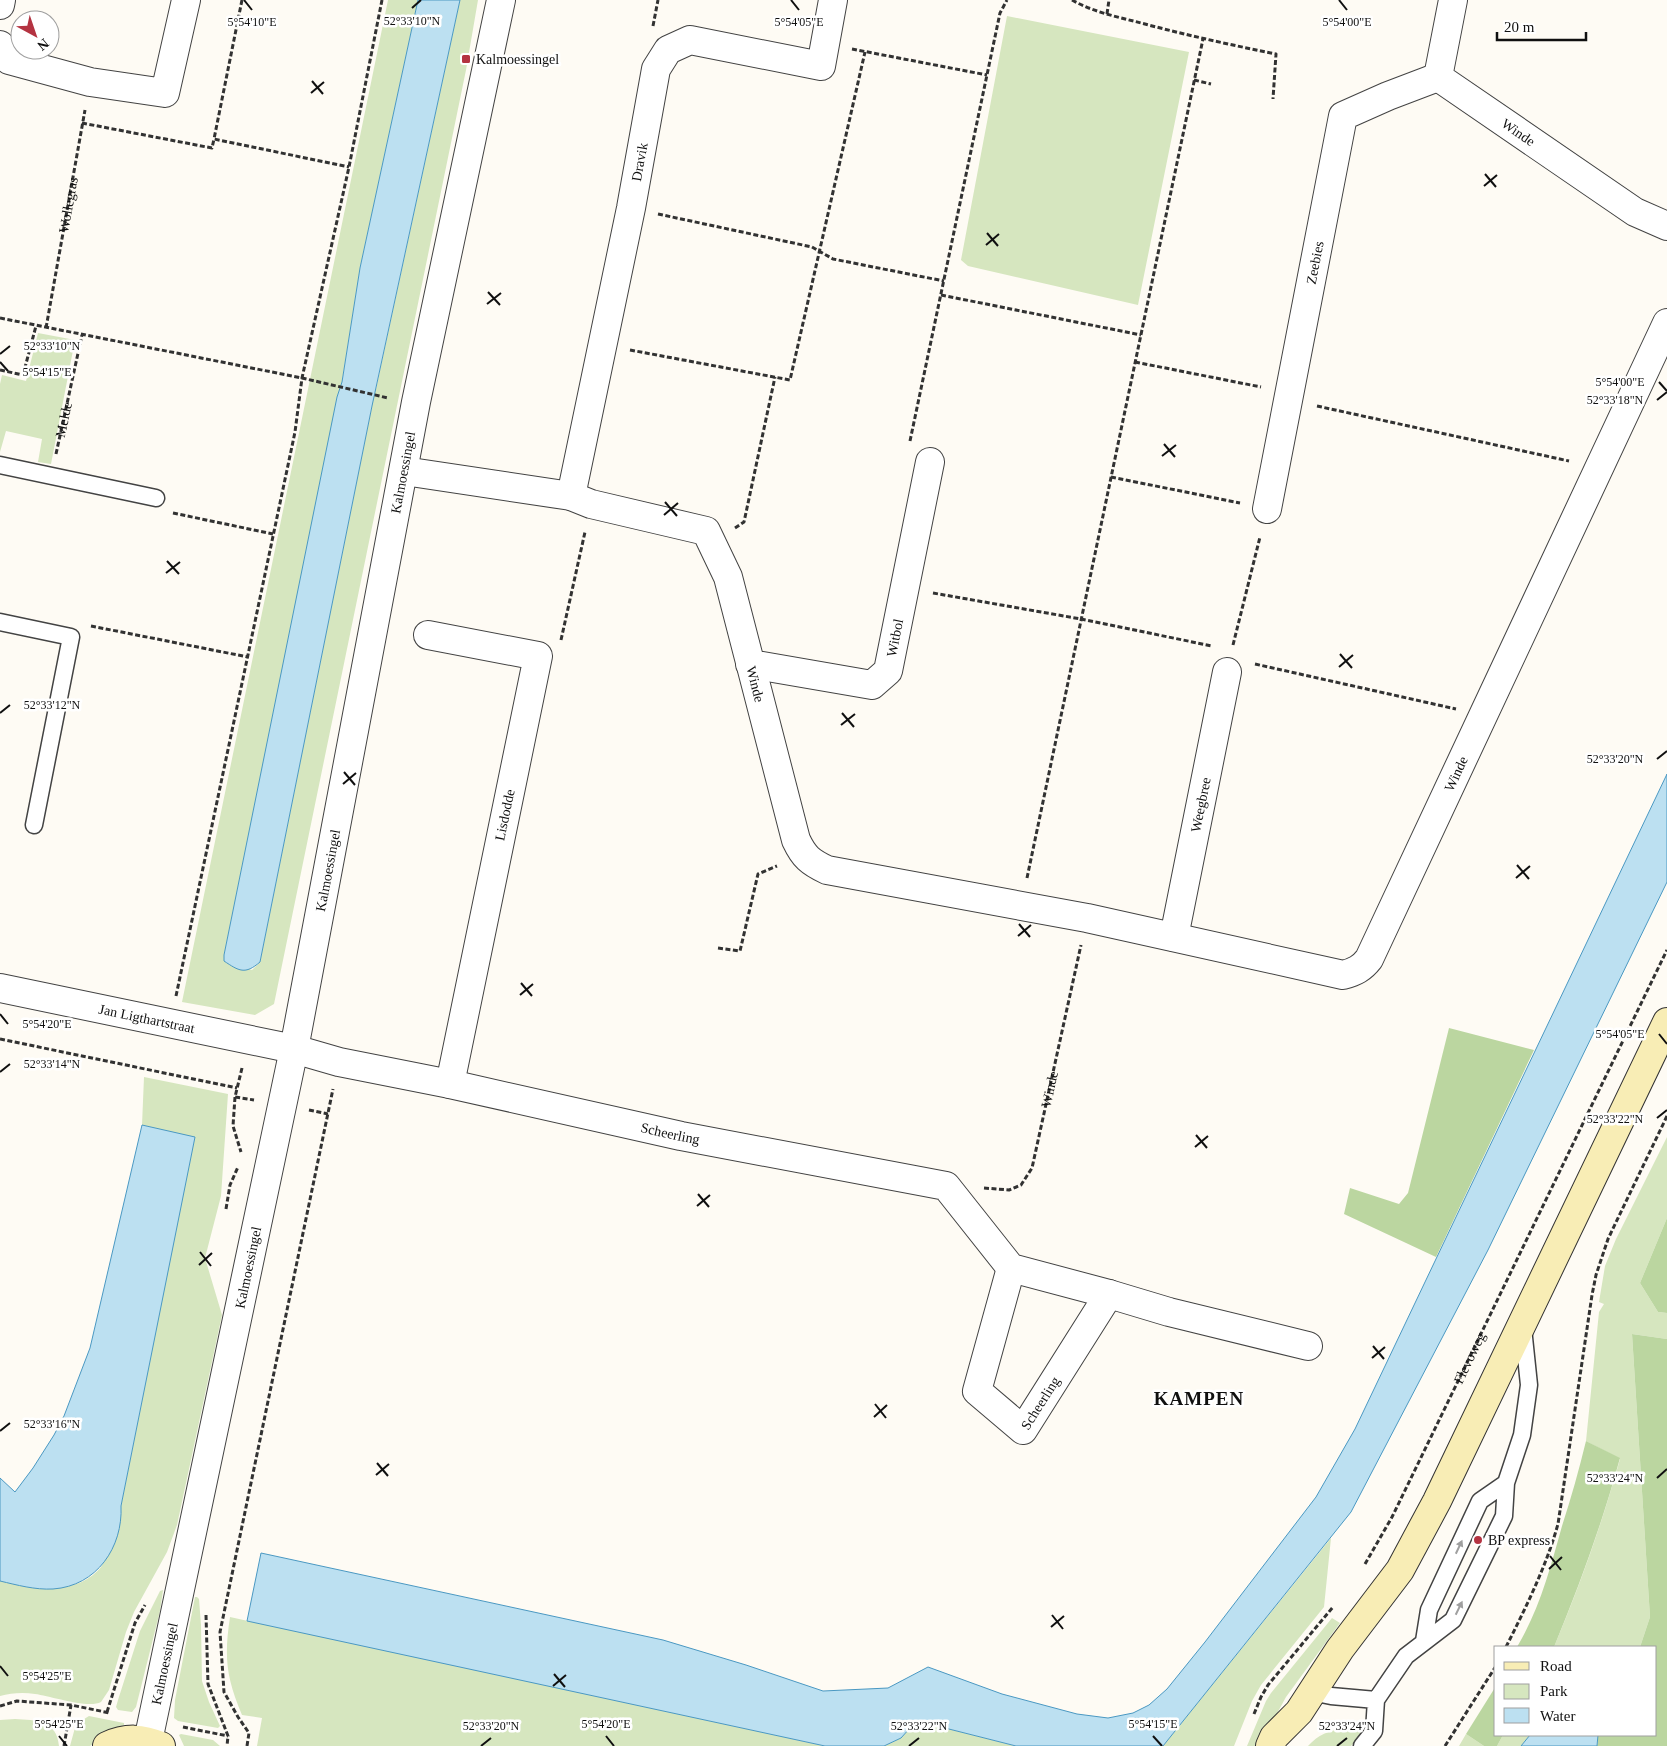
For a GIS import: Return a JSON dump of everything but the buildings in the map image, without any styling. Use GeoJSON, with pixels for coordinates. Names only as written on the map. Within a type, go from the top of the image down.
{"type":"FeatureCollection","features":[{"type":"Feature","properties":{"kind":"main road"},"geometry":{"type":"LineString","coordinates":[[1270,1746],[1274,1737],[1305,1702],[1340,1649],[1400,1570],[1437,1501],[1667,1022]]}},
{"type":"Feature","properties":{"kind":"main road"},"geometry":{"type":"LineString","coordinates":[[1295,1746],[1305,1702]]}},
{"type":"Feature","properties":{"kind":"main road"},"geometry":{"type":"LineString","coordinates":[[107,1746],[120,1740],[155,1743]]}},
{"type":"Feature","properties":{"kind":"street"},"geometry":{"type":"LineString","coordinates":[[0,5],[1,0]]}},
{"type":"Feature","properties":{"kind":"street"},"geometry":{"type":"LineString","coordinates":[[0,45],[9,60],[90,82],[165,94],[186,0]]}},
{"type":"Feature","properties":{"kind":"street","name":"Kalmoessingel"},"geometry":{"type":"LineString","coordinates":[[155,1743],[294,1049],[416,402],[501,0]]}},
{"type":"Feature","properties":{"kind":"street","name":"Dravik"},"geometry":{"type":"LineString","coordinates":[[581,500],[602,344],[631,208],[656,69],[668,50],[690,40],[821,66],[833,0]]}},
{"type":"Feature","properties":{"kind":"street"},"geometry":{"type":"LineString","coordinates":[[1438,77],[1453,0]]}},
{"type":"Feature","properties":{"kind":"street","name":"Winde"},"geometry":{"type":"LineString","coordinates":[[1438,77],[1635,212],[1667,226]]}},
{"type":"Feature","properties":{"kind":"street","name":"Zeebies"},"geometry":{"type":"LineString","coordinates":[[1266,509],[1342,116],[1438,77]]}},
{"type":"Feature","properties":{"kind":"street","name":"Winde"},"geometry":{"type":"LineString","coordinates":[[404,471],[581,500],[706,531],[728,577],[796,840],[803,855],[814,864],[827,870],[1174,936],[1343,975],[1353,973],[1362,968],[1369,959],[1667,323]]}},
{"type":"Feature","properties":{"kind":"street","name":"Witbol"},"geometry":{"type":"LineString","coordinates":[[750,664],[872,685],[888,671],[930,462]]}},
{"type":"Feature","properties":{"kind":"street"},"geometry":{"type":"LineString","coordinates":[[428,635],[538,656]]}},
{"type":"Feature","properties":{"kind":"street","name":"Lisdodde"},"geometry":{"type":"LineString","coordinates":[[450,1084],[538,656]]}},
{"type":"Feature","properties":{"kind":"street","name":"Weegbree"},"geometry":{"type":"LineString","coordinates":[[1174,936],[1230,661]]}},
{"type":"Feature","properties":{"kind":"street","name":"Jan Ligthartstraat"},"geometry":{"type":"LineString","coordinates":[[0,988],[294,1049]]}},
{"type":"Feature","properties":{"kind":"street","name":"Scheerling"},"geometry":{"type":"LineString","coordinates":[[294,1049],[338,1062],[450,1084],[681,1136],[946,1186]]}},
{"type":"Feature","properties":{"kind":"street"},"geometry":{"type":"LineString","coordinates":[[946,1186],[1011,1268],[1169,1312],[1308,1346]]}},
{"type":"Feature","properties":{"kind":"street","name":"Scheerling"},"geometry":{"type":"LineString","coordinates":[[1011,1268],[977,1391],[1023,1430],[1109,1294]]}},
{"type":"Feature","properties":{"kind":"lane"},"geometry":{"type":"LineString","coordinates":[[0,465],[156,498]]}},
{"type":"Feature","properties":{"kind":"lane"},"geometry":{"type":"LineString","coordinates":[[0,622],[71,637],[34,825]]}},
{"type":"Feature","properties":{"kind":"lane"},"geometry":{"type":"LineString","coordinates":[[1362,1746],[1374,1732],[1376,1700],[1406,1656],[1453,1620],[1504,1516],[1506,1483],[1522,1435],[1529,1385],[1522,1322]]}},
{"type":"Feature","properties":{"kind":"lane"},"geometry":{"type":"LineString","coordinates":[[1424,1641],[1429,1610],[1480,1501],[1506,1483]]}},
{"type":"Feature","properties":{"kind":"lane"},"geometry":{"type":"LineString","coordinates":[[1305,1702],[1331,1696],[1376,1700]]}},
{"type":"Feature","properties":{"kind":"path"},"geometry":{"type":"LineString","coordinates":[[82,123],[212,148],[242,0]]}},
{"type":"Feature","properties":{"kind":"path"},"geometry":{"type":"LineString","coordinates":[[174,1006],[294,432],[302,378],[382,0]]}},
{"type":"Feature","properties":{"kind":"path"},"geometry":{"type":"LineString","coordinates":[[930,462],[933,450],[909,445],[1000,13],[1006,0]]}},
{"type":"Feature","properties":{"kind":"path"},"geometry":{"type":"LineString","coordinates":[[1072,0],[1085,7],[1107,14],[1203,39],[1276,54],[1273,99]]}},
{"type":"Feature","properties":{"kind":"path"},"geometry":{"type":"LineString","coordinates":[[1107,14],[1109,0]]}},
{"type":"Feature","properties":{"kind":"path"},"geometry":{"type":"LineString","coordinates":[[1022,906],[1203,39]]}},
{"type":"Feature","properties":{"kind":"path"},"geometry":{"type":"LineString","coordinates":[[825,44],[987,75]]}},
{"type":"Feature","properties":{"kind":"path"},"geometry":{"type":"LineString","coordinates":[[602,344],[790,380],[865,52]]}},
{"type":"Feature","properties":{"kind":"path"},"geometry":{"type":"LineString","coordinates":[[1194,80],[1211,84]]}},
{"type":"Feature","properties":{"kind":"path","name":"Wollegras"},"geometry":{"type":"LineString","coordinates":[[46,328],[90,82]]}},
{"type":"Feature","properties":{"kind":"path"},"geometry":{"type":"LineString","coordinates":[[214,140],[348,167]]}},
{"type":"Feature","properties":{"kind":"path"},"geometry":{"type":"LineString","coordinates":[[631,208],[812,246],[833,259],[944,281]]}},
{"type":"Feature","properties":{"kind":"path"},"geometry":{"type":"LineString","coordinates":[[941,295],[1141,335]]}},
{"type":"Feature","properties":{"kind":"path"},"geometry":{"type":"LineString","coordinates":[[0,318],[302,378],[381,397]]}},
{"type":"Feature","properties":{"kind":"path"},"geometry":{"type":"LineString","coordinates":[[0,370],[23,375],[36,326]]}},
{"type":"Feature","properties":{"kind":"path","name":"Melde"},"geometry":{"type":"LineString","coordinates":[[52,476],[82,335]]}},
{"type":"Feature","properties":{"kind":"path"},"geometry":{"type":"LineString","coordinates":[[1135,362],[1599,468]]}},
{"type":"Feature","properties":{"kind":"path"},"geometry":{"type":"LineString","coordinates":[[711,542],[744,522],[775,377]]}},
{"type":"Feature","properties":{"kind":"path"},"geometry":{"type":"LineString","coordinates":[[1111,477],[1266,509],[1230,661]]}},
{"type":"Feature","properties":{"kind":"path"},"geometry":{"type":"LineString","coordinates":[[156,498],[154,509],[273,534]]}},
{"type":"Feature","properties":{"kind":"path"},"geometry":{"type":"LineString","coordinates":[[538,656],[560,646],[581,500]]}},
{"type":"Feature","properties":{"kind":"path"},"geometry":{"type":"LineString","coordinates":[[905,588],[1081,619],[1230,661],[1484,715]]}},
{"type":"Feature","properties":{"kind":"path"},"geometry":{"type":"LineString","coordinates":[[88,625],[248,657]]}},
{"type":"Feature","properties":{"kind":"path"},"geometry":{"type":"LineString","coordinates":[[718,948],[740,951],[758,874],[803,855]]}},
{"type":"Feature","properties":{"kind":"path","name":"Winde"},"geometry":{"type":"LineString","coordinates":[[946,1186],[1009,1190],[1021,1185],[1032,1168],[1087,918]]}},
{"type":"Feature","properties":{"kind":"path","name":"Flevoweg"},"geometry":{"type":"LineString","coordinates":[[1363,1567],[1392,1517],[1667,950]]}},
{"type":"Feature","properties":{"kind":"path"},"geometry":{"type":"LineString","coordinates":[[0,1039],[237,1088]]}},
{"type":"Feature","properties":{"kind":"path"},"geometry":{"type":"LineString","coordinates":[[235,1097],[233,1126],[237,1144],[243,1155]]}},
{"type":"Feature","properties":{"kind":"path"},"geometry":{"type":"LineString","coordinates":[[247,1746],[250,1732],[238,1717],[224,1692],[220,1632],[328,1114]]}},
{"type":"Feature","properties":{"kind":"path"},"geometry":{"type":"LineString","coordinates":[[1506,1646],[1550,1552],[1558,1524],[1592,1295],[1601,1258],[1608,1239],[1667,1116]]}},
{"type":"Feature","properties":{"kind":"path"},"geometry":{"type":"LineString","coordinates":[[226,1209],[230,1185],[240,1162]]}},
{"type":"Feature","properties":{"kind":"path"},"geometry":{"type":"LineString","coordinates":[[1253,1715],[1268,1685],[1338,1600]]}},
{"type":"Feature","properties":{"kind":"path"},"geometry":{"type":"LineString","coordinates":[[206,1609],[208,1684],[228,1736],[227,1746]]}},
{"type":"Feature","properties":{"kind":"path"},"geometry":{"type":"LineString","coordinates":[[1445,1746],[1494,1669]]}},
{"type":"Feature","properties":{"kind":"path"},"geometry":{"type":"LineString","coordinates":[[0,1706],[17,1701],[71,1705],[107,1712]]}},
{"type":"Feature","properties":{"kind":"path"},"geometry":{"type":"LineString","coordinates":[[64,1746],[71,1705]]}},
{"type":"Feature","properties":{"kind":"green space"},"geometry":{"type":"Polygon","coordinates":[[[388,0],[418,0],[360,268],[342,381],[376,389],[460,0],[478,0],[466,70],[274,1004],[255,1015],[182,1002],[388,0]],[[338,397],[224,955],[225,961],[252,970],[260,962],[372,406],[338,397]]]}},
{"type":"Feature","properties":{"kind":"green space"},"geometry":{"type":"Polygon","coordinates":[[[1007,16],[1189,52],[1138,305],[968,266],[961,260],[1007,16]]]}},
{"type":"Feature","properties":{"kind":"green space"},"geometry":{"type":"Polygon","coordinates":[[[38,333],[75,340],[51,464],[38,462],[42,439],[6,431],[0,452],[0,384],[2,375],[26,381],[38,333]]]}},
{"type":"Feature","properties":{"kind":"green space"},"geometry":{"type":"Polygon","coordinates":[[[1449,1028],[1534,1050],[1436,1257],[1344,1214],[1350,1188],[1399,1204],[1408,1193],[1449,1028]]]}},
{"type":"Feature","properties":{"kind":"green space"},"geometry":{"type":"Polygon","coordinates":[[[144,1077],[228,1094],[221,1196],[205,1258],[222,1315],[177,1525],[167,1552],[134,1612],[126,1632],[109,1690],[101,1702],[87,1704],[26,1693],[0,1696],[0,1581],[40,1588],[54,1588],[79,1583],[91,1577],[101,1567],[120,1522],[121,1506],[194,1138],[142,1125],[144,1077]]]}},
{"type":"Feature","properties":{"kind":"green space"},"geometry":{"type":"Polygon","coordinates":[[[1667,1137],[1667,1218],[1640,1283],[1658,1312],[1667,1313],[1667,1339],[1632,1334],[1650,1617],[1640,1646],[1554,1646],[1590,1554],[1620,1459],[1586,1441],[1599,1312],[1604,1304],[1599,1302],[1605,1266],[1616,1239],[1667,1137]]]}},
{"type":"Feature","properties":{"kind":"green space"},"geometry":{"type":"Polygon","coordinates":[[[1667,1218],[1667,1313],[1658,1312],[1640,1283],[1667,1218]]]}},
{"type":"Feature","properties":{"kind":"green space"},"geometry":{"type":"Polygon","coordinates":[[[1632,1334],[1667,1339],[1667,1746],[1597,1746],[1598,1736],[1657,1736],[1657,1646],[1640,1646],[1650,1617],[1632,1334]]]}},
{"type":"Feature","properties":{"kind":"green space"},"geometry":{"type":"Polygon","coordinates":[[[1586,1441],[1620,1458],[1582,1577],[1554,1646],[1518,1646],[1532,1618],[1544,1588],[1586,1441]]]}},
{"type":"Feature","properties":{"kind":"green space"},"geometry":{"type":"Polygon","coordinates":[[[1331,1538],[1324,1607],[1261,1685],[1252,1701],[1234,1746],[1163,1746],[1331,1538]]]}},
{"type":"Feature","properties":{"kind":"green space"},"geometry":{"type":"Polygon","coordinates":[[[163,1590],[160,1611],[136,1707],[132,1712],[118,1710],[116,1707],[140,1631],[160,1591],[163,1590]]]}},
{"type":"Feature","properties":{"kind":"green space"},"geometry":{"type":"Polygon","coordinates":[[[195,1597],[199,1599],[202,1681],[220,1726],[218,1728],[178,1721],[174,1718],[175,1700],[195,1597]]]}},
{"type":"Feature","properties":{"kind":"green space"},"geometry":{"type":"Polygon","coordinates":[[[230,1617],[825,1746],[257,1746],[262,1718],[242,1715],[230,1678],[227,1644],[230,1617]]]}},
{"type":"Feature","properties":{"kind":"green space"},"geometry":{"type":"Polygon","coordinates":[[[1332,1618],[1340,1623],[1286,1697],[1261,1746],[1247,1746],[1271,1693],[1332,1618]]]}},
{"type":"Feature","properties":{"kind":"green space"},"geometry":{"type":"Polygon","coordinates":[[[1494,1689],[1494,1736],[1502,1736],[1497,1746],[1484,1746],[1466,1734],[1494,1689]]]}},
{"type":"Feature","properties":{"kind":"green space"},"geometry":{"type":"Polygon","coordinates":[[[89,1716],[124,1723],[124,1725],[90,1746],[70,1746],[76,1724],[89,1716]]]}},
{"type":"Feature","properties":{"kind":"green space"},"geometry":{"type":"Polygon","coordinates":[[[0,1720],[38,1721],[50,1726],[57,1737],[59,1746],[0,1746],[0,1720]]]}},
{"type":"Feature","properties":{"kind":"green space"},"geometry":{"type":"Polygon","coordinates":[[[919,1725],[937,1726],[1016,1746],[884,1746],[901,1738],[910,1728],[919,1725]]]}},
{"type":"Feature","properties":{"kind":"green space"},"geometry":{"type":"Polygon","coordinates":[[[1344,1729],[1361,1729],[1363,1732],[1351,1746],[1308,1746],[1324,1734],[1344,1729]]]}},
{"type":"Feature","properties":{"kind":"green space"},"geometry":{"type":"Polygon","coordinates":[[[1466,1734],[1484,1746],[1459,1746],[1466,1734]]]}},
{"type":"Feature","properties":{"kind":"green space"},"geometry":{"type":"Polygon","coordinates":[[[179,1735],[213,1740],[220,1746],[184,1746],[179,1735]]]}},
{"type":"Feature","properties":{"kind":"green space"},"geometry":{"type":"Polygon","coordinates":[[[1502,1736],[1529,1736],[1521,1746],[1497,1746],[1502,1736]]]}},
{"type":"Feature","properties":{"kind":"water"},"geometry":{"type":"Polygon","coordinates":[[[418,0],[460,0],[372,406],[260,962],[250,969],[242,970],[224,961],[224,955],[337,397],[342,382],[360,268],[418,0]]]}},
{"type":"Feature","properties":{"kind":"water"},"geometry":{"type":"Polygon","coordinates":[[[1667,774],[1667,882],[1488,1250],[1351,1512],[1163,1746],[1016,1746],[937,1726],[919,1725],[910,1728],[901,1738],[884,1746],[825,1746],[247,1621],[261,1553],[663,1640],[823,1691],[888,1688],[928,1667],[1002,1694],[1077,1714],[1108,1718],[1133,1713],[1149,1705],[1167,1689],[1205,1642],[1316,1497],[1355,1429],[1667,774]]]}},
{"type":"Feature","properties":{"kind":"water"},"geometry":{"type":"Polygon","coordinates":[[[142,1125],[195,1137],[121,1506],[117,1536],[104,1562],[82,1581],[69,1586],[40,1589],[0,1581],[0,1478],[15,1492],[33,1468],[64,1416],[90,1348],[142,1125]]]}},
{"type":"Feature","properties":{"kind":"water"},"geometry":{"type":"Polygon","coordinates":[[[1529,1736],[1598,1736],[1597,1746],[1521,1746],[1529,1736]]]}},
{"type":"Feature","properties":{"kind":"place","name":"Kalmoessingel"},"geometry":{"type":"Point","coordinates":[466,59]}},
{"type":"Feature","properties":{"kind":"place","name":"BP express"},"geometry":{"type":"Point","coordinates":[1478,1540]}},
{"type":"Feature","properties":{"kind":"district","name":"KAMPEN"},"geometry":{"type":"Point","coordinates":[1199,1398]}}]}
